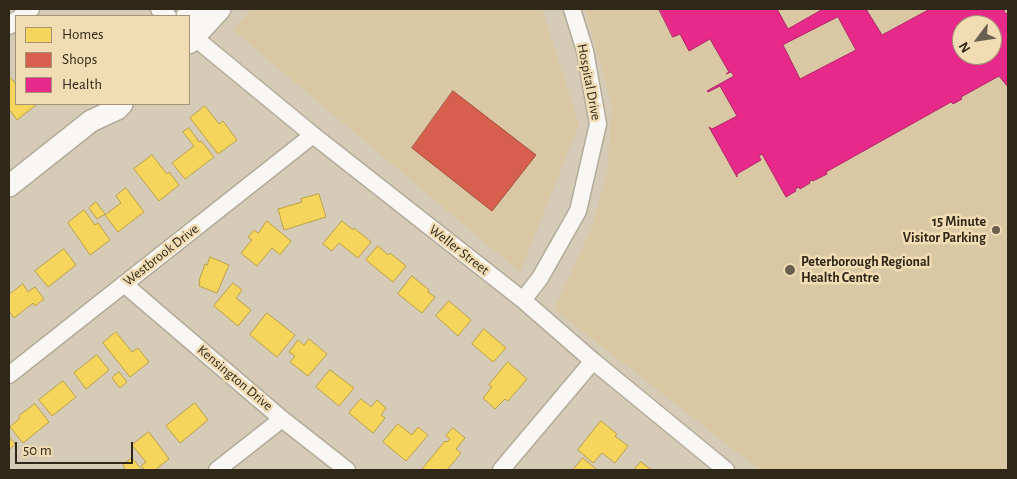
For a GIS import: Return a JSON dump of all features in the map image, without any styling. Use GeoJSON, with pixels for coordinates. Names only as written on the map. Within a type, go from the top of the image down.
{"type":"FeatureCollection","features":[{"type":"Feature","properties":{"kind":"main road"},"geometry":{"type":"LineString","coordinates":[[191,38],[220,9]]}},
{"type":"Feature","properties":{"kind":"main road"},"geometry":{"type":"LineString","coordinates":[[9,186],[95,112],[117,109],[121,105]]}},
{"type":"Feature","properties":{"kind":"street","name":"Hospital Drive"},"geometry":{"type":"LineString","coordinates":[[523,300],[540,278],[578,212],[598,124],[585,51],[572,9]]}},
{"type":"Feature","properties":{"kind":"street","name":"Weller Street"},"geometry":{"type":"LineString","coordinates":[[191,38],[523,300],[593,361],[726,470]]}},
{"type":"Feature","properties":{"kind":"street","name":"Westbrook Drive"},"geometry":{"type":"LineString","coordinates":[[9,375],[313,135]]}},
{"type":"Feature","properties":{"kind":"street","name":"Kensington Drive"},"geometry":{"type":"LineString","coordinates":[[124,284],[282,419],[347,470]]}},
{"type":"Feature","properties":{"kind":"street"},"geometry":{"type":"LineString","coordinates":[[502,470],[593,361]]}},
{"type":"Feature","properties":{"kind":"street"},"geometry":{"type":"LineString","coordinates":[[216,470],[282,419]]}},
{"type":"Feature","properties":{"kind":"shaded area"},"geometry":{"type":"Polygon","coordinates":[[[252,9],[542,9],[579,124],[520,272],[233,30],[252,9]]]}},
{"type":"Feature","properties":{"kind":"shaded area","name":"Peterborough Regional Health Centre"},"geometry":{"type":"Polygon","coordinates":[[[585,9],[1008,9],[1008,470],[760,470],[554,309],[590,232],[607,174],[612,105],[585,9]]]}},
{"type":"Feature","properties":{"kind":"building: Homes"},"geometry":{"type":"Polygon","coordinates":[[[9,76],[15,83],[15,105],[36,105],[17,120],[9,109],[9,76]]]}},
{"type":"Feature","properties":{"kind":"building: Homes"},"geometry":{"type":"Polygon","coordinates":[[[205,106],[219,124],[223,121],[237,140],[218,154],[190,118],[205,106]]]}},
{"type":"Feature","properties":{"kind":"building: Homes"},"geometry":{"type":"Polygon","coordinates":[[[189,128],[199,142],[201,141],[214,157],[185,179],[172,163],[194,146],[183,132],[189,128]]]}},
{"type":"Feature","properties":{"kind":"building: Homes"},"geometry":{"type":"Polygon","coordinates":[[[152,155],[167,174],[169,172],[179,185],[159,201],[134,169],[152,155]]]}},
{"type":"Feature","properties":{"kind":"building: Homes"},"geometry":{"type":"Polygon","coordinates":[[[126,188],[144,212],[118,232],[105,215],[121,203],[116,196],[126,188]]]}},
{"type":"Feature","properties":{"kind":"building: Homes"},"geometry":{"type":"Polygon","coordinates":[[[319,194],[326,217],[284,230],[278,209],[302,202],[301,199],[319,194]]]}},
{"type":"Feature","properties":{"kind":"building: Homes"},"geometry":{"type":"Polygon","coordinates":[[[96,202],[105,214],[97,219],[89,208],[96,202]]]}},
{"type":"Feature","properties":{"kind":"building: Homes"},"geometry":{"type":"Polygon","coordinates":[[[84,210],[95,225],[98,223],[110,240],[90,255],[68,223],[84,210]]]}},
{"type":"Feature","properties":{"kind":"building: Homes"},"geometry":{"type":"Polygon","coordinates":[[[267,221],[291,241],[280,255],[272,248],[257,266],[241,253],[252,240],[248,237],[254,230],[258,233],[267,221]]]}},
{"type":"Feature","properties":{"kind":"building: Homes"},"geometry":{"type":"Polygon","coordinates":[[[342,221],[371,242],[358,258],[339,243],[332,251],[323,244],[342,221]]]}},
{"type":"Feature","properties":{"kind":"building: Homes"},"geometry":{"type":"Polygon","coordinates":[[[378,246],[388,255],[390,253],[406,266],[393,282],[366,260],[378,246]]]}},
{"type":"Feature","properties":{"kind":"building: Homes"},"geometry":{"type":"Polygon","coordinates":[[[64,249],[76,265],[48,287],[35,271],[64,249]]]}},
{"type":"Feature","properties":{"kind":"building: Homes"},"geometry":{"type":"Polygon","coordinates":[[[210,257],[229,265],[217,293],[199,286],[205,264],[207,265],[210,257]]]}},
{"type":"Feature","properties":{"kind":"building: Homes"},"geometry":{"type":"Polygon","coordinates":[[[412,276],[435,297],[422,313],[398,294],[412,276]]]}},
{"type":"Feature","properties":{"kind":"building: Homes"},"geometry":{"type":"Polygon","coordinates":[[[233,283],[242,290],[236,298],[251,310],[238,326],[214,306],[233,283]]]}},
{"type":"Feature","properties":{"kind":"building: Homes"},"geometry":{"type":"Polygon","coordinates":[[[23,284],[28,292],[35,287],[44,299],[35,306],[33,303],[14,318],[9,311],[9,295],[23,284]]]}},
{"type":"Feature","properties":{"kind":"building: Homes"},"geometry":{"type":"Polygon","coordinates":[[[449,301],[471,320],[458,336],[436,316],[449,301]]]}},
{"type":"Feature","properties":{"kind":"building: Homes"},"geometry":{"type":"Polygon","coordinates":[[[267,313],[295,335],[277,357],[250,335],[267,313]]]}},
{"type":"Feature","properties":{"kind":"building: Homes"},"geometry":{"type":"Polygon","coordinates":[[[484,329],[506,348],[493,362],[472,344],[484,329]]]}},
{"type":"Feature","properties":{"kind":"building: Homes"},"geometry":{"type":"Polygon","coordinates":[[[116,332],[132,352],[138,348],[149,362],[130,377],[103,343],[116,332]]]}},
{"type":"Feature","properties":{"kind":"building: Homes"},"geometry":{"type":"Polygon","coordinates":[[[309,339],[327,354],[308,376],[290,362],[295,356],[289,352],[298,340],[304,345],[309,339]]]}},
{"type":"Feature","properties":{"kind":"building: Homes"},"geometry":{"type":"Polygon","coordinates":[[[97,355],[109,370],[86,389],[74,373],[97,355]]]}},
{"type":"Feature","properties":{"kind":"building: Homes"},"geometry":{"type":"Polygon","coordinates":[[[508,362],[527,379],[508,401],[505,399],[495,409],[483,398],[492,387],[489,385],[508,362]]]}},
{"type":"Feature","properties":{"kind":"building: Homes"},"geometry":{"type":"Polygon","coordinates":[[[330,370],[354,388],[339,406],[316,387],[330,370]]]}},
{"type":"Feature","properties":{"kind":"building: Homes"},"geometry":{"type":"Polygon","coordinates":[[[119,372],[127,382],[120,388],[112,378],[119,372]]]}},
{"type":"Feature","properties":{"kind":"building: Homes"},"geometry":{"type":"Polygon","coordinates":[[[63,381],[76,397],[52,416],[39,400],[63,381]]]}},
{"type":"Feature","properties":{"kind":"building: Homes"},"geometry":{"type":"Polygon","coordinates":[[[361,399],[371,407],[377,400],[386,408],[381,415],[385,418],[373,433],[349,413],[361,399]]]}},
{"type":"Feature","properties":{"kind":"building: Homes"},"geometry":{"type":"Polygon","coordinates":[[[195,403],[208,420],[180,443],[166,426],[195,403]]]}},
{"type":"Feature","properties":{"kind":"building: Homes"},"geometry":{"type":"Polygon","coordinates":[[[35,404],[49,422],[23,443],[10,427],[20,418],[19,416],[35,404]]]}},
{"type":"Feature","properties":{"kind":"building: Homes"},"geometry":{"type":"Polygon","coordinates":[[[601,421],[628,446],[615,463],[602,453],[593,463],[578,450],[601,421]]]}},
{"type":"Feature","properties":{"kind":"building: Homes"},"geometry":{"type":"Polygon","coordinates":[[[398,424],[412,435],[418,427],[428,435],[406,461],[383,442],[398,424]]]}},
{"type":"Feature","properties":{"kind":"building: Homes"},"geometry":{"type":"Polygon","coordinates":[[[453,428],[465,438],[456,449],[461,453],[447,470],[423,470],[445,441],[447,442],[450,439],[446,436],[453,428]]]}},
{"type":"Feature","properties":{"kind":"building: Homes"},"geometry":{"type":"Polygon","coordinates":[[[149,432],[169,459],[155,470],[145,470],[141,466],[146,462],[132,445],[149,432]]]}},
{"type":"Feature","properties":{"kind":"building: Homes"},"geometry":{"type":"Polygon","coordinates":[[[9,437],[15,444],[9,450],[9,437]]]}},
{"type":"Feature","properties":{"kind":"building: Homes"},"geometry":{"type":"Polygon","coordinates":[[[132,458],[142,470],[122,470],[125,468],[123,465],[132,458]]]}},
{"type":"Feature","properties":{"kind":"building: Homes"},"geometry":{"type":"Polygon","coordinates":[[[583,458],[597,470],[573,470],[583,458]]]}},
{"type":"Feature","properties":{"kind":"building: Homes"},"geometry":{"type":"Polygon","coordinates":[[[641,462],[652,470],[634,470],[641,462]]]}},
{"type":"Feature","properties":{"kind":"building: Shops"},"geometry":{"type":"Polygon","coordinates":[[[453,91],[536,155],[492,211],[412,148],[453,91]]]}},
{"type":"Feature","properties":{"kind":"building: Health"},"geometry":{"type":"Polygon","coordinates":[[[659,9],[777,9],[788,29],[823,9],[866,9],[882,35],[930,9],[1003,9],[1006,14],[1008,12],[1008,87],[999,76],[961,97],[962,99],[953,104],[951,102],[826,172],[827,174],[812,180],[800,189],[799,187],[795,189],[796,191],[786,197],[762,154],[759,156],[761,160],[737,174],[737,177],[709,127],[712,129],[737,116],[720,86],[707,91],[734,76],[731,72],[726,74],[729,72],[710,39],[689,51],[680,34],[673,37],[659,9]],[[838,17],[783,45],[800,79],[856,50],[838,17]]]}},
{"type":"Feature","properties":{"kind":"place","name":"15 Minute Visitor Parking"},"geometry":{"type":"Point","coordinates":[996,230]}},
{"type":"Feature","properties":{"kind":"place","name":"Peterborough Regional Health Centre"},"geometry":{"type":"Point","coordinates":[790,270]}}]}
